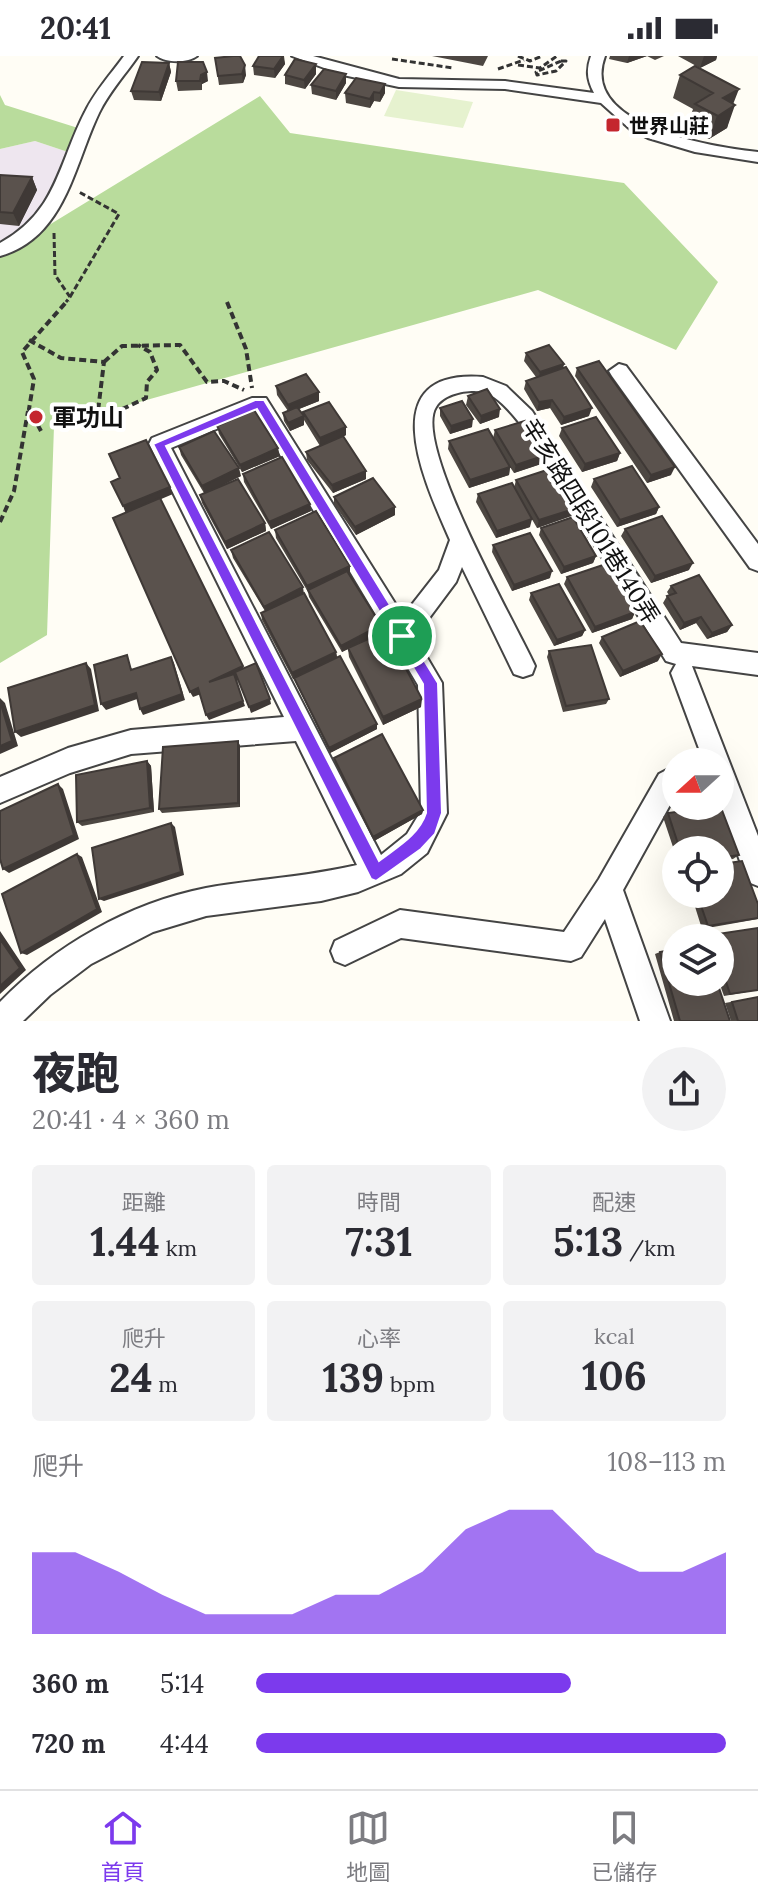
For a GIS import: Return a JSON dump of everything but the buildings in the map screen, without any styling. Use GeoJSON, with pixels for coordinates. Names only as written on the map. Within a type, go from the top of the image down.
{"type":"FeatureCollection","features":[{"type":"Feature","properties":{"kind":"street"},"geometry":{"type":"LineString","coordinates":[[0,250],[36,231],[45,219],[67,179],[93,109],[131,56]]}},
{"type":"Feature","properties":{"kind":"street"},"geometry":{"type":"LineString","coordinates":[[164,56],[190,56]]}},
{"type":"Feature","properties":{"kind":"street"},"geometry":{"type":"LineString","coordinates":[[299,56],[348,72],[399,83],[527,87],[602,94]]}},
{"type":"Feature","properties":{"kind":"street"},"geometry":{"type":"LineString","coordinates":[[598,56],[593,74],[602,94],[632,123],[663,139],[758,157]]}},
{"type":"Feature","properties":{"kind":"street"},"geometry":{"type":"LineString","coordinates":[[619,371],[758,561]]}},
{"type":"Feature","properties":{"kind":"street","name":"辛亥路四段101巷140弄"},"geometry":{"type":"LineString","coordinates":[[523,666],[461,541],[425,445],[422,417],[429,401],[446,389],[471,384],[487,385],[510,397],[552,453],[674,653],[758,664]]}},
{"type":"Feature","properties":{"kind":"street"},"geometry":{"type":"LineString","coordinates":[[3,1021],[50,976],[91,947],[128,927],[178,909],[349,884],[376,873],[416,844],[429,828],[434,813],[430,683],[259,403],[159,444],[376,873]]}},
{"type":"Feature","properties":{"kind":"street"},"geometry":{"type":"LineString","coordinates":[[402,636],[442,585],[461,541]]}},
{"type":"Feature","properties":{"kind":"street"},"geometry":{"type":"LineString","coordinates":[[683,673],[708,748]]}},
{"type":"Feature","properties":{"kind":"street"},"geometry":{"type":"LineString","coordinates":[[0,790],[68,761],[131,742],[303,728]]}},
{"type":"Feature","properties":{"kind":"street"},"geometry":{"type":"LineString","coordinates":[[345,951],[400,924],[571,947],[609,889],[662,794]]}},
{"type":"Feature","properties":{"kind":"street"},"geometry":{"type":"LineString","coordinates":[[734,813],[758,872]]}},
{"type":"Feature","properties":{"kind":"street"},"geometry":{"type":"LineString","coordinates":[[609,889],[655,1021]]}},
{"type":"Feature","properties":{"kind":"path"},"geometry":{"type":"LineString","coordinates":[[518,56],[524,60]]}},
{"type":"Feature","properties":{"kind":"path"},"geometry":{"type":"LineString","coordinates":[[518,65],[524,60],[542,56]]}},
{"type":"Feature","properties":{"kind":"path"},"geometry":{"type":"LineString","coordinates":[[552,69],[557,56]]}},
{"type":"Feature","properties":{"kind":"path"},"geometry":{"type":"LineString","coordinates":[[392,59],[458,69]]}},
{"type":"Feature","properties":{"kind":"path"},"geometry":{"type":"LineString","coordinates":[[489,70],[518,65],[532,70],[552,69],[562,75]]}},
{"type":"Feature","properties":{"kind":"path"},"geometry":{"type":"LineString","coordinates":[[539,72],[552,69]]}},
{"type":"Feature","properties":{"kind":"path"},"geometry":{"type":"LineString","coordinates":[[0,522],[14,491],[29,409],[36,390],[34,370],[22,352],[29,340],[70,297],[119,214],[99,202],[85,199],[67,179]]}},
{"type":"Feature","properties":{"kind":"path"},"geometry":{"type":"LineString","coordinates":[[45,219],[54,232],[52,267],[55,282],[70,297]]}},
{"type":"Feature","properties":{"kind":"path"},"geometry":{"type":"LineString","coordinates":[[138,345],[150,352],[157,370],[147,382],[146,398],[116,412],[98,411],[104,362],[122,346],[138,345],[180,345],[207,382],[224,381],[253,392],[248,373],[249,360],[243,341],[233,325],[227,302]]}},
{"type":"Feature","properties":{"kind":"path"},"geometry":{"type":"LineString","coordinates":[[29,340],[61,358],[104,362]]}},
{"type":"Feature","properties":{"kind":"path"},"geometry":{"type":"LineString","coordinates":[[29,409],[41,431]]}},
{"type":"Feature","properties":{"kind":"shaded area"},"geometry":{"type":"Polygon","coordinates":[[[35,141],[68,152],[54,191],[27,229],[0,243],[0,149],[35,141]]]}},
{"type":"Feature","properties":{"kind":"green space"},"geometry":{"type":"Polygon","coordinates":[[[396,90],[473,102],[463,128],[384,116],[396,90]]]}},
{"type":"Feature","properties":{"kind":"green space"},"geometry":{"type":"Polygon","coordinates":[[[0,95],[5,105],[78,128],[68,152],[35,141],[0,149],[0,95]]]}},
{"type":"Feature","properties":{"kind":"green space"},"geometry":{"type":"Polygon","coordinates":[[[260,96],[290,133],[624,183],[718,282],[676,350],[538,290],[54,426],[47,635],[0,663],[0,255],[260,96]]]}},
{"type":"Feature","properties":{"kind":"place","name":"世界山莊"},"geometry":{"type":"Point","coordinates":[613,125]}},
{"type":"Feature","properties":{"kind":"place","name":"軍功山"},"geometry":{"type":"Point","coordinates":[36,417]}},
{"type":"Feature","properties":{"kind":"route"},"geometry":{"type":"LineString","coordinates":[[259,403],[402,636],[430,683],[434,813],[429,828],[416,844],[376,873],[159,444],[259,403]]}}]}
